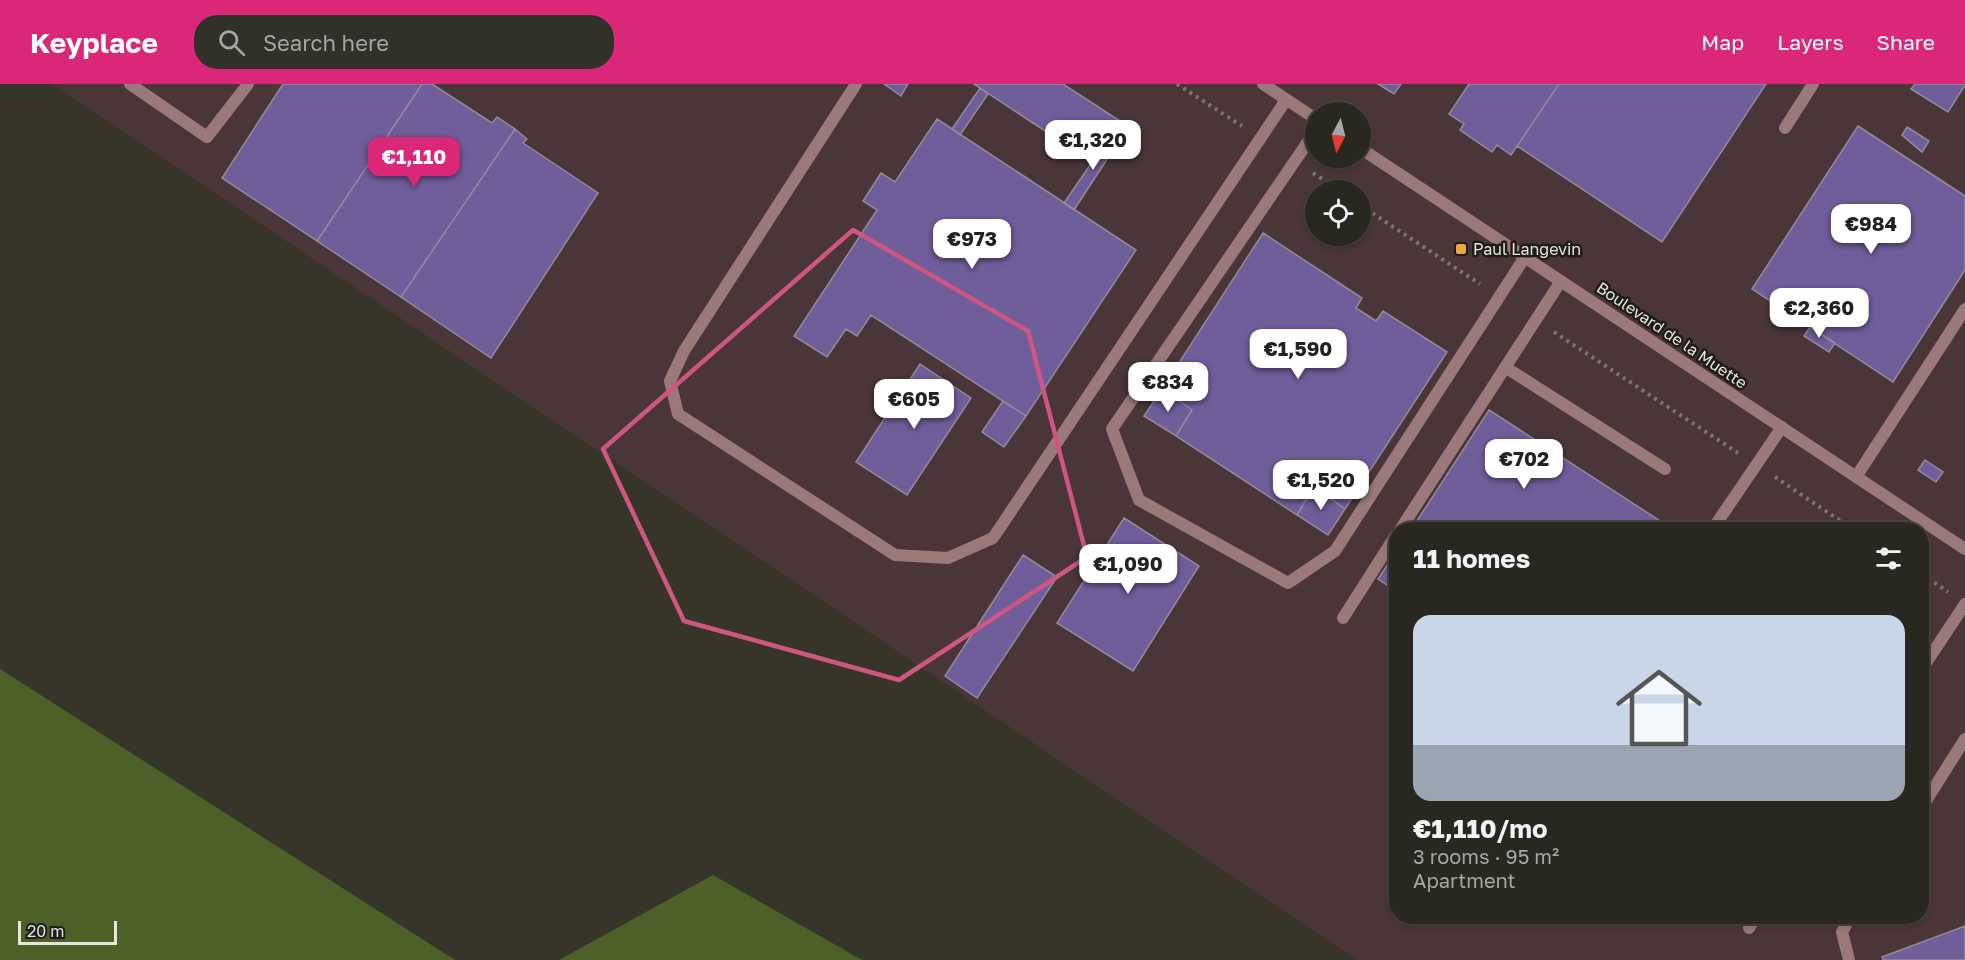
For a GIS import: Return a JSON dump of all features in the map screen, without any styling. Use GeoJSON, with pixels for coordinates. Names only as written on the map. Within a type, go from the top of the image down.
{"type":"FeatureCollection","features":[{"type":"Feature","properties":{"kind":"street"},"geometry":{"type":"LineString","coordinates":[[130,84],[207,137],[248,84]]}},
{"type":"Feature","properties":{"kind":"street"},"geometry":{"type":"LineString","coordinates":[[856,84],[684,351],[670,381],[678,414],[895,555],[948,558],[993,538],[1286,100]]}},
{"type":"Feature","properties":{"kind":"street"},"geometry":{"type":"LineString","coordinates":[[1263,84],[1305,112]]}},
{"type":"Feature","properties":{"kind":"street"},"geometry":{"type":"LineString","coordinates":[[1785,128],[1813,84]]}},
{"type":"Feature","properties":{"kind":"street"},"geometry":{"type":"LineString","coordinates":[[1305,146],[1112,429],[1139,500],[1288,583],[1335,551],[1525,257]]}},
{"type":"Feature","properties":{"kind":"street","name":"Boulevard de la Muette"},"geometry":{"type":"LineString","coordinates":[[1371,155],[1924,522]]}},
{"type":"Feature","properties":{"kind":"street"},"geometry":{"type":"LineString","coordinates":[[1405,522],[1561,281]]}},
{"type":"Feature","properties":{"kind":"street"},"geometry":{"type":"LineString","coordinates":[[1856,477],[1965,309]]}},
{"type":"Feature","properties":{"kind":"street"},"geometry":{"type":"LineString","coordinates":[[1505,367],[1665,469]]}},
{"type":"Feature","properties":{"kind":"street"},"geometry":{"type":"LineString","coordinates":[[1717,522],[1782,428]]}},
{"type":"Feature","properties":{"kind":"street","name":"Boulevard de la Muette"},"geometry":{"type":"LineString","coordinates":[[1929,525],[1965,549]]}},
{"type":"Feature","properties":{"kind":"street"},"geometry":{"type":"LineString","coordinates":[[1343,618],[1389,546]]}},
{"type":"Feature","properties":{"kind":"street"},"geometry":{"type":"LineString","coordinates":[[1929,657],[1961,601]]}},
{"type":"Feature","properties":{"kind":"street"},"geometry":{"type":"LineString","coordinates":[[1929,796],[1965,739]]}},
{"type":"Feature","properties":{"kind":"street"},"geometry":{"type":"LineString","coordinates":[[1749,928],[1752,924]]}},
{"type":"Feature","properties":{"kind":"street"},"geometry":{"type":"LineString","coordinates":[[1846,924],[1842,932],[1849,960]]}},
{"type":"Feature","properties":{"kind":"path"},"geometry":{"type":"LineString","coordinates":[[1371,212],[1500,297]]}},
{"type":"Feature","properties":{"kind":"path"},"geometry":{"type":"LineString","coordinates":[[1536,320],[1842,522]]}},
{"type":"Feature","properties":{"kind":"path"},"geometry":{"type":"LineString","coordinates":[[1929,579],[1961,601]]}},
{"type":"Feature","properties":{"kind":"highlighted area"},"geometry":{"type":"Polygon","coordinates":[[[853,230],[1028,331],[1087,557],[899,680],[684,621],[603,449],[853,230]]]}},
{"type":"Feature","properties":{"kind":"shaded area"},"geometry":{"type":"Polygon","coordinates":[[[52,84],[1965,84],[1965,960],[1357,960],[52,84]]]}},
{"type":"Feature","properties":{"kind":"green space"},"geometry":{"type":"Polygon","coordinates":[[[0,669],[455,960],[0,960],[0,669]]]}},
{"type":"Feature","properties":{"kind":"green space"},"geometry":{"type":"Polygon","coordinates":[[[713,875],[862,960],[559,960],[713,875]]]}},
{"type":"Feature","properties":{"kind":"building"},"geometry":{"type":"Polygon","coordinates":[[[283,84],[422,84],[317,241],[222,178],[283,84]]]}},
{"type":"Feature","properties":{"kind":"building"},"geometry":{"type":"Polygon","coordinates":[[[422,84],[432,84],[492,123],[497,117],[515,129],[401,297],[317,241],[422,84]]]}},
{"type":"Feature","properties":{"kind":"building"},"geometry":{"type":"Polygon","coordinates":[[[884,84],[908,84],[901,96],[884,84]]]}},
{"type":"Feature","properties":{"kind":"building"},"geometry":{"type":"Polygon","coordinates":[[[974,84],[1063,84],[1120,121],[1092,162],[974,84]]]}},
{"type":"Feature","properties":{"kind":"building"},"geometry":{"type":"Polygon","coordinates":[[[1378,84],[1401,84],[1394,94],[1378,84]]]}},
{"type":"Feature","properties":{"kind":"building"},"geometry":{"type":"Polygon","coordinates":[[[1469,84],[1559,84],[1511,155],[1497,145],[1492,152],[1460,130],[1464,124],[1449,114],[1469,84]]]}},
{"type":"Feature","properties":{"kind":"building"},"geometry":{"type":"Polygon","coordinates":[[[1559,84],[1766,84],[1662,242],[1517,146],[1559,84]]]}},
{"type":"Feature","properties":{"kind":"building"},"geometry":{"type":"Polygon","coordinates":[[[1915,84],[1965,85],[1948,112],[1911,89],[1915,84]]]}},
{"type":"Feature","properties":{"kind":"building"},"geometry":{"type":"Polygon","coordinates":[[[980,88],[988,94],[960,135],[952,129],[980,88]]]}},
{"type":"Feature","properties":{"kind":"building"},"geometry":{"type":"Polygon","coordinates":[[[937,119],[1136,250],[1026,416],[871,315],[857,336],[846,329],[827,357],[794,336],[877,210],[863,201],[881,173],[895,182],[937,119]]]}},
{"type":"Feature","properties":{"kind":"building"},"geometry":{"type":"Polygon","coordinates":[[[1858,126],[1965,196],[1965,270],[1893,382],[1752,289],[1858,126]]]}},
{"type":"Feature","properties":{"kind":"building"},"geometry":{"type":"Polygon","coordinates":[[[1907,127],[1929,141],[1922,152],[1902,135],[1907,127]]]}},
{"type":"Feature","properties":{"kind":"building"},"geometry":{"type":"Polygon","coordinates":[[[515,129],[527,139],[523,143],[598,193],[491,358],[401,297],[515,129]]]}},
{"type":"Feature","properties":{"kind":"building"},"geometry":{"type":"Polygon","coordinates":[[[1114,130],[1123,135],[1074,210],[1064,203],[1114,130]]]}},
{"type":"Feature","properties":{"kind":"building"},"geometry":{"type":"Polygon","coordinates":[[[1263,233],[1362,298],[1356,308],[1376,321],[1383,311],[1447,352],[1345,509],[1314,487],[1297,515],[1176,436],[1192,410],[1162,389],[1263,233]]]}},
{"type":"Feature","properties":{"kind":"building"},"geometry":{"type":"Polygon","coordinates":[[[1810,327],[1835,343],[1829,352],[1804,336],[1810,327]]]}},
{"type":"Feature","properties":{"kind":"building"},"geometry":{"type":"Polygon","coordinates":[[[920,364],[971,398],[907,495],[856,462],[920,364]]]}},
{"type":"Feature","properties":{"kind":"building"},"geometry":{"type":"Polygon","coordinates":[[[1162,389],[1192,410],[1176,436],[1144,416],[1162,389]]]}},
{"type":"Feature","properties":{"kind":"building"},"geometry":{"type":"Polygon","coordinates":[[[1003,401],[1026,416],[1004,447],[982,432],[1003,401]]]}},
{"type":"Feature","properties":{"kind":"building"},"geometry":{"type":"Polygon","coordinates":[[[1489,410],[1662,522],[1416,522],[1489,410]]]}},
{"type":"Feature","properties":{"kind":"building"},"geometry":{"type":"Polygon","coordinates":[[[1925,460],[1943,472],[1936,482],[1918,470],[1925,460]]]}},
{"type":"Feature","properties":{"kind":"building"},"geometry":{"type":"Polygon","coordinates":[[[1314,487],[1345,509],[1328,535],[1297,515],[1314,487]]]}},
{"type":"Feature","properties":{"kind":"building"},"geometry":{"type":"Polygon","coordinates":[[[1124,518],[1199,566],[1133,671],[1057,623],[1124,518]]]}},
{"type":"Feature","properties":{"kind":"building"},"geometry":{"type":"Polygon","coordinates":[[[1023,555],[1057,577],[977,698],[945,676],[1023,555]]]}},
{"type":"Feature","properties":{"kind":"building"},"geometry":{"type":"Polygon","coordinates":[[[1389,562],[1389,586],[1378,579],[1389,562]]]}},
{"type":"Feature","properties":{"kind":"building"},"geometry":{"type":"Polygon","coordinates":[[[1965,926],[1965,960],[1883,960],[1882,957],[1965,926]]]}},
{"type":"Feature","properties":{"kind":"place","name":"Paul Langevin"},"geometry":{"type":"Point","coordinates":[1461,249]}}]}
